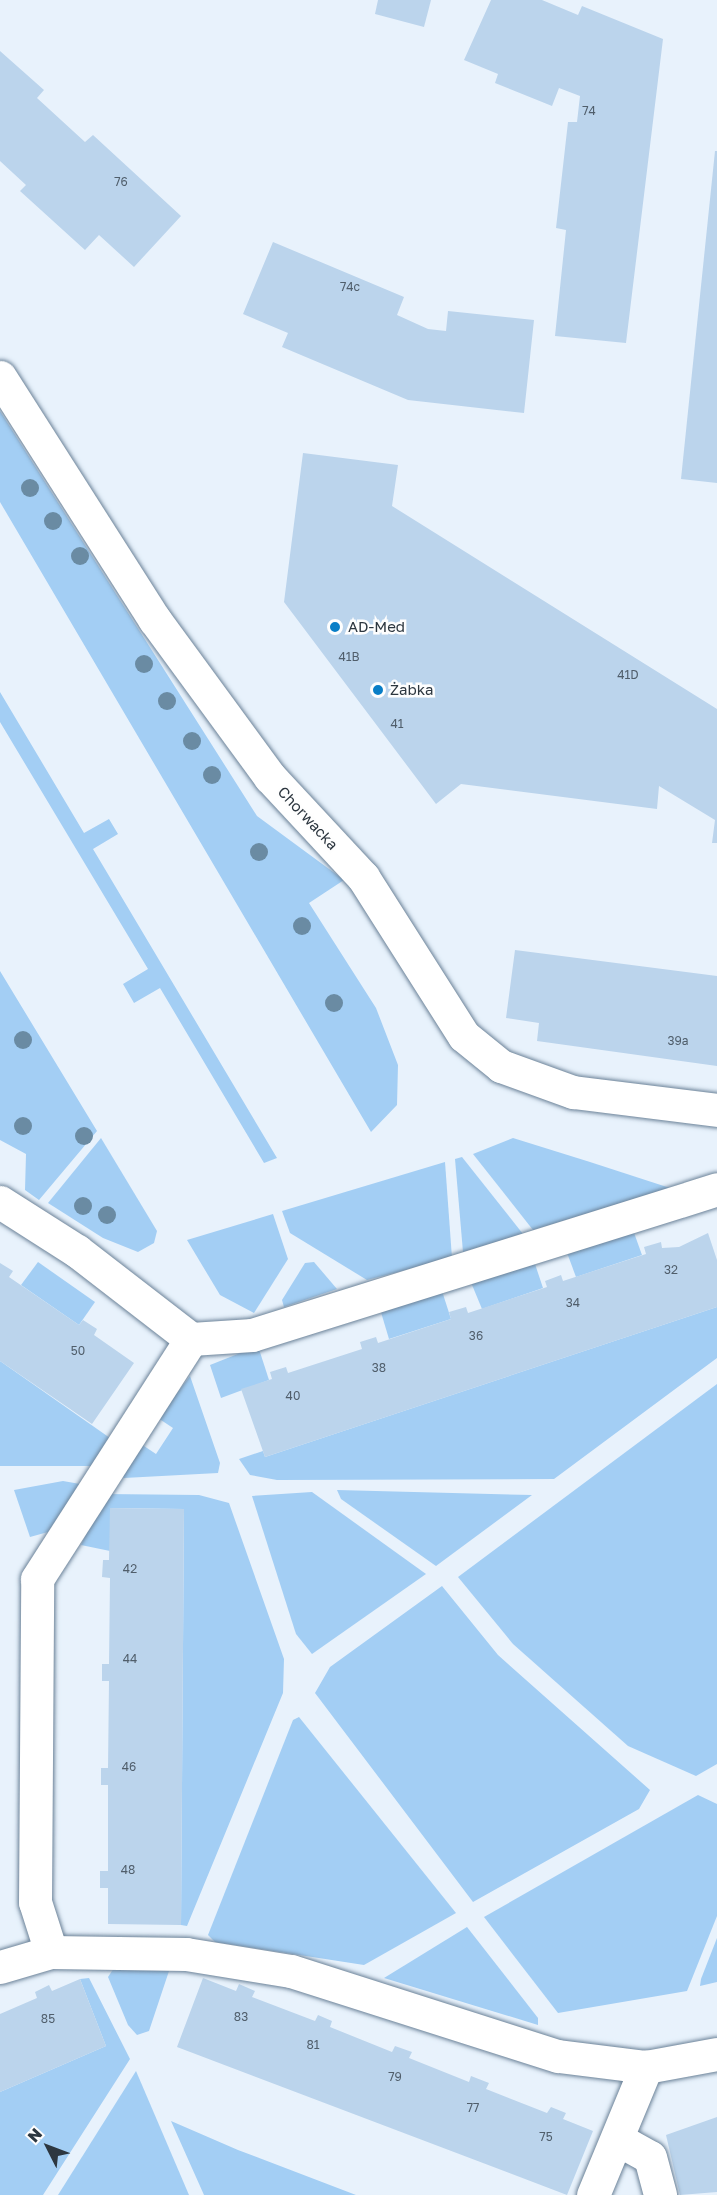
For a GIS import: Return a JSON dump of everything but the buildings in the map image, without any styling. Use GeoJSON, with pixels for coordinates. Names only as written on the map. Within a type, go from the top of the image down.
{"type":"FeatureCollection","features":[{"type":"Feature","properties":{"kind":"street","name":"Chorwacka"},"geometry":{"type":"LineString","coordinates":[[0,377],[155,620],[270,777],[363,877],[464,1036],[501,1066],[573,1092],[717,1110]]}},
{"type":"Feature","properties":{"kind":"street"},"geometry":{"type":"LineString","coordinates":[[0,1202],[77,1251],[191,1339],[252,1335],[717,1189]]}},
{"type":"Feature","properties":{"kind":"street"},"geometry":{"type":"LineString","coordinates":[[51,1952],[35,1902],[37,1579],[191,1339]]}},
{"type":"Feature","properties":{"kind":"street"},"geometry":{"type":"LineString","coordinates":[[0,1967],[51,1952],[186,1954],[291,1971],[558,2056],[646,2067],[717,2054]]}},
{"type":"Feature","properties":{"kind":"street"},"geometry":{"type":"LineString","coordinates":[[593,2195],[619,2140],[646,2067]]}},
{"type":"Feature","properties":{"kind":"street"},"geometry":{"type":"LineString","coordinates":[[619,2140],[650,2157],[660,2195]]}},
{"type":"Feature","properties":{"kind":"shaded area"},"geometry":{"type":"Polygon","coordinates":[[[0,411],[257,816],[344,880],[309,903],[376,1008],[398,1065],[397,1105],[371,1132],[0,502],[0,411]]]}},
{"type":"Feature","properties":{"kind":"shaded area"},"geometry":{"type":"Polygon","coordinates":[[[0,692],[84,833],[109,819],[118,834],[93,849],[277,1158],[264,1163],[160,988],[134,1003],[123,984],[148,969],[0,722],[0,692]]]}},
{"type":"Feature","properties":{"kind":"shaded area"},"geometry":{"type":"Polygon","coordinates":[[[0,971],[97,1131],[39,1200],[25,1190],[26,1154],[0,1140],[0,971]]]}},
{"type":"Feature","properties":{"kind":"shaded area"},"geometry":{"type":"Polygon","coordinates":[[[101,1138],[157,1231],[154,1243],[138,1252],[103,1238],[48,1203],[101,1138]]]}},
{"type":"Feature","properties":{"kind":"shaded area"},"geometry":{"type":"Polygon","coordinates":[[[513,1138],[670,1188],[533,1230],[473,1154],[513,1138]]]}},
{"type":"Feature","properties":{"kind":"shaded area"},"geometry":{"type":"Polygon","coordinates":[[[462,1157],[523,1234],[463,1252],[455,1159],[462,1157]]]}},
{"type":"Feature","properties":{"kind":"shaded area"},"geometry":{"type":"Polygon","coordinates":[[[445,1162],[452,1258],[367,1280],[290,1233],[282,1211],[445,1162]]]}},
{"type":"Feature","properties":{"kind":"shaded area"},"geometry":{"type":"Polygon","coordinates":[[[273,1214],[288,1259],[254,1313],[220,1295],[187,1240],[273,1214]]]}},
{"type":"Feature","properties":{"kind":"shaded area"},"geometry":{"type":"Polygon","coordinates":[[[633,1230],[642,1255],[576,1277],[566,1250],[633,1230]]]}},
{"type":"Feature","properties":{"kind":"shaded area"},"geometry":{"type":"Polygon","coordinates":[[[534,1261],[543,1288],[482,1309],[470,1280],[534,1261]]]}},
{"type":"Feature","properties":{"kind":"shaded area"},"geometry":{"type":"Polygon","coordinates":[[[38,1262],[95,1302],[79,1325],[21,1285],[38,1262]]]}},
{"type":"Feature","properties":{"kind":"shaded area"},"geometry":{"type":"Polygon","coordinates":[[[314,1262],[337,1289],[284,1307],[282,1300],[305,1263],[314,1262]]]}},
{"type":"Feature","properties":{"kind":"shaded area"},"geometry":{"type":"Polygon","coordinates":[[[442,1291],[451,1319],[389,1339],[380,1309],[442,1291]]]}},
{"type":"Feature","properties":{"kind":"shaded area"},"geometry":{"type":"Polygon","coordinates":[[[717,1307],[717,1358],[554,1479],[277,1480],[250,1475],[239,1459],[263,1451],[265,1457],[717,1307]]]}},
{"type":"Feature","properties":{"kind":"shaded area"},"geometry":{"type":"Polygon","coordinates":[[[258,1346],[269,1380],[221,1398],[210,1365],[258,1346]]]}},
{"type":"Feature","properties":{"kind":"shaded area"},"geometry":{"type":"Polygon","coordinates":[[[0,1361],[110,1438],[91,1466],[0,1466],[0,1361]]]}},
{"type":"Feature","properties":{"kind":"shaded area"},"geometry":{"type":"Polygon","coordinates":[[[190,1376],[220,1463],[218,1473],[124,1478],[119,1473],[141,1444],[156,1454],[173,1428],[158,1418],[190,1376]]]}},
{"type":"Feature","properties":{"kind":"shaded area"},"geometry":{"type":"Polygon","coordinates":[[[717,1384],[717,1764],[696,1776],[628,1746],[513,1644],[458,1577],[717,1384]]]}},
{"type":"Feature","properties":{"kind":"shaded area"},"geometry":{"type":"Polygon","coordinates":[[[63,1481],[80,1484],[48,1532],[30,1537],[14,1490],[63,1481]]]}},
{"type":"Feature","properties":{"kind":"shaded area"},"geometry":{"type":"Polygon","coordinates":[[[337,1490],[532,1495],[436,1566],[341,1499],[337,1490]]]}},
{"type":"Feature","properties":{"kind":"shaded area"},"geometry":{"type":"Polygon","coordinates":[[[312,1492],[426,1574],[312,1654],[296,1634],[252,1496],[312,1492]]]}},
{"type":"Feature","properties":{"kind":"shaded area"},"geometry":{"type":"Polygon","coordinates":[[[105,1494],[199,1495],[229,1503],[284,1659],[283,1693],[187,1926],[181,1925],[184,1509],[110,1508],[110,1551],[81,1545],[105,1494]]]}},
{"type":"Feature","properties":{"kind":"shaded area"},"geometry":{"type":"Polygon","coordinates":[[[442,1586],[498,1655],[650,1790],[639,1809],[473,1902],[315,1693],[330,1667],[442,1586]]]}},
{"type":"Feature","properties":{"kind":"shaded area"},"geometry":{"type":"Polygon","coordinates":[[[299,1717],[456,1913],[364,1965],[215,1942],[208,1935],[293,1720],[299,1717]]]}},
{"type":"Feature","properties":{"kind":"shaded area"},"geometry":{"type":"Polygon","coordinates":[[[698,1795],[717,1804],[717,1916],[687,1991],[558,2013],[484,1917],[698,1795]]]}},
{"type":"Feature","properties":{"kind":"shaded area"},"geometry":{"type":"Polygon","coordinates":[[[467,1927],[538,2018],[538,2025],[384,1978],[467,1927]]]}},
{"type":"Feature","properties":{"kind":"shaded area"},"geometry":{"type":"Polygon","coordinates":[[[717,1938],[717,1982],[700,1986],[701,1979],[717,1938]]]}},
{"type":"Feature","properties":{"kind":"shaded area"},"geometry":{"type":"Polygon","coordinates":[[[114,1968],[169,1971],[149,2031],[137,2035],[128,2025],[108,1977],[114,1968]]]}},
{"type":"Feature","properties":{"kind":"shaded area"},"geometry":{"type":"Polygon","coordinates":[[[89,1978],[130,2059],[43,2195],[0,2195],[0,2092],[106,2046],[80,1979],[89,1978]]]}},
{"type":"Feature","properties":{"kind":"shaded area"},"geometry":{"type":"Polygon","coordinates":[[[136,2071],[189,2195],[58,2195],[136,2071]]]}},
{"type":"Feature","properties":{"kind":"shaded area"},"geometry":{"type":"Polygon","coordinates":[[[171,2121],[238,2150],[356,2195],[204,2195],[171,2121]]]}},
{"type":"Feature","properties":{"kind":"place","name":"AD-Med"},"geometry":{"type":"Point","coordinates":[335,627]}},
{"type":"Feature","properties":{"kind":"place","name":"Żabka"},"geometry":{"type":"Point","coordinates":[378,690]}}]}
